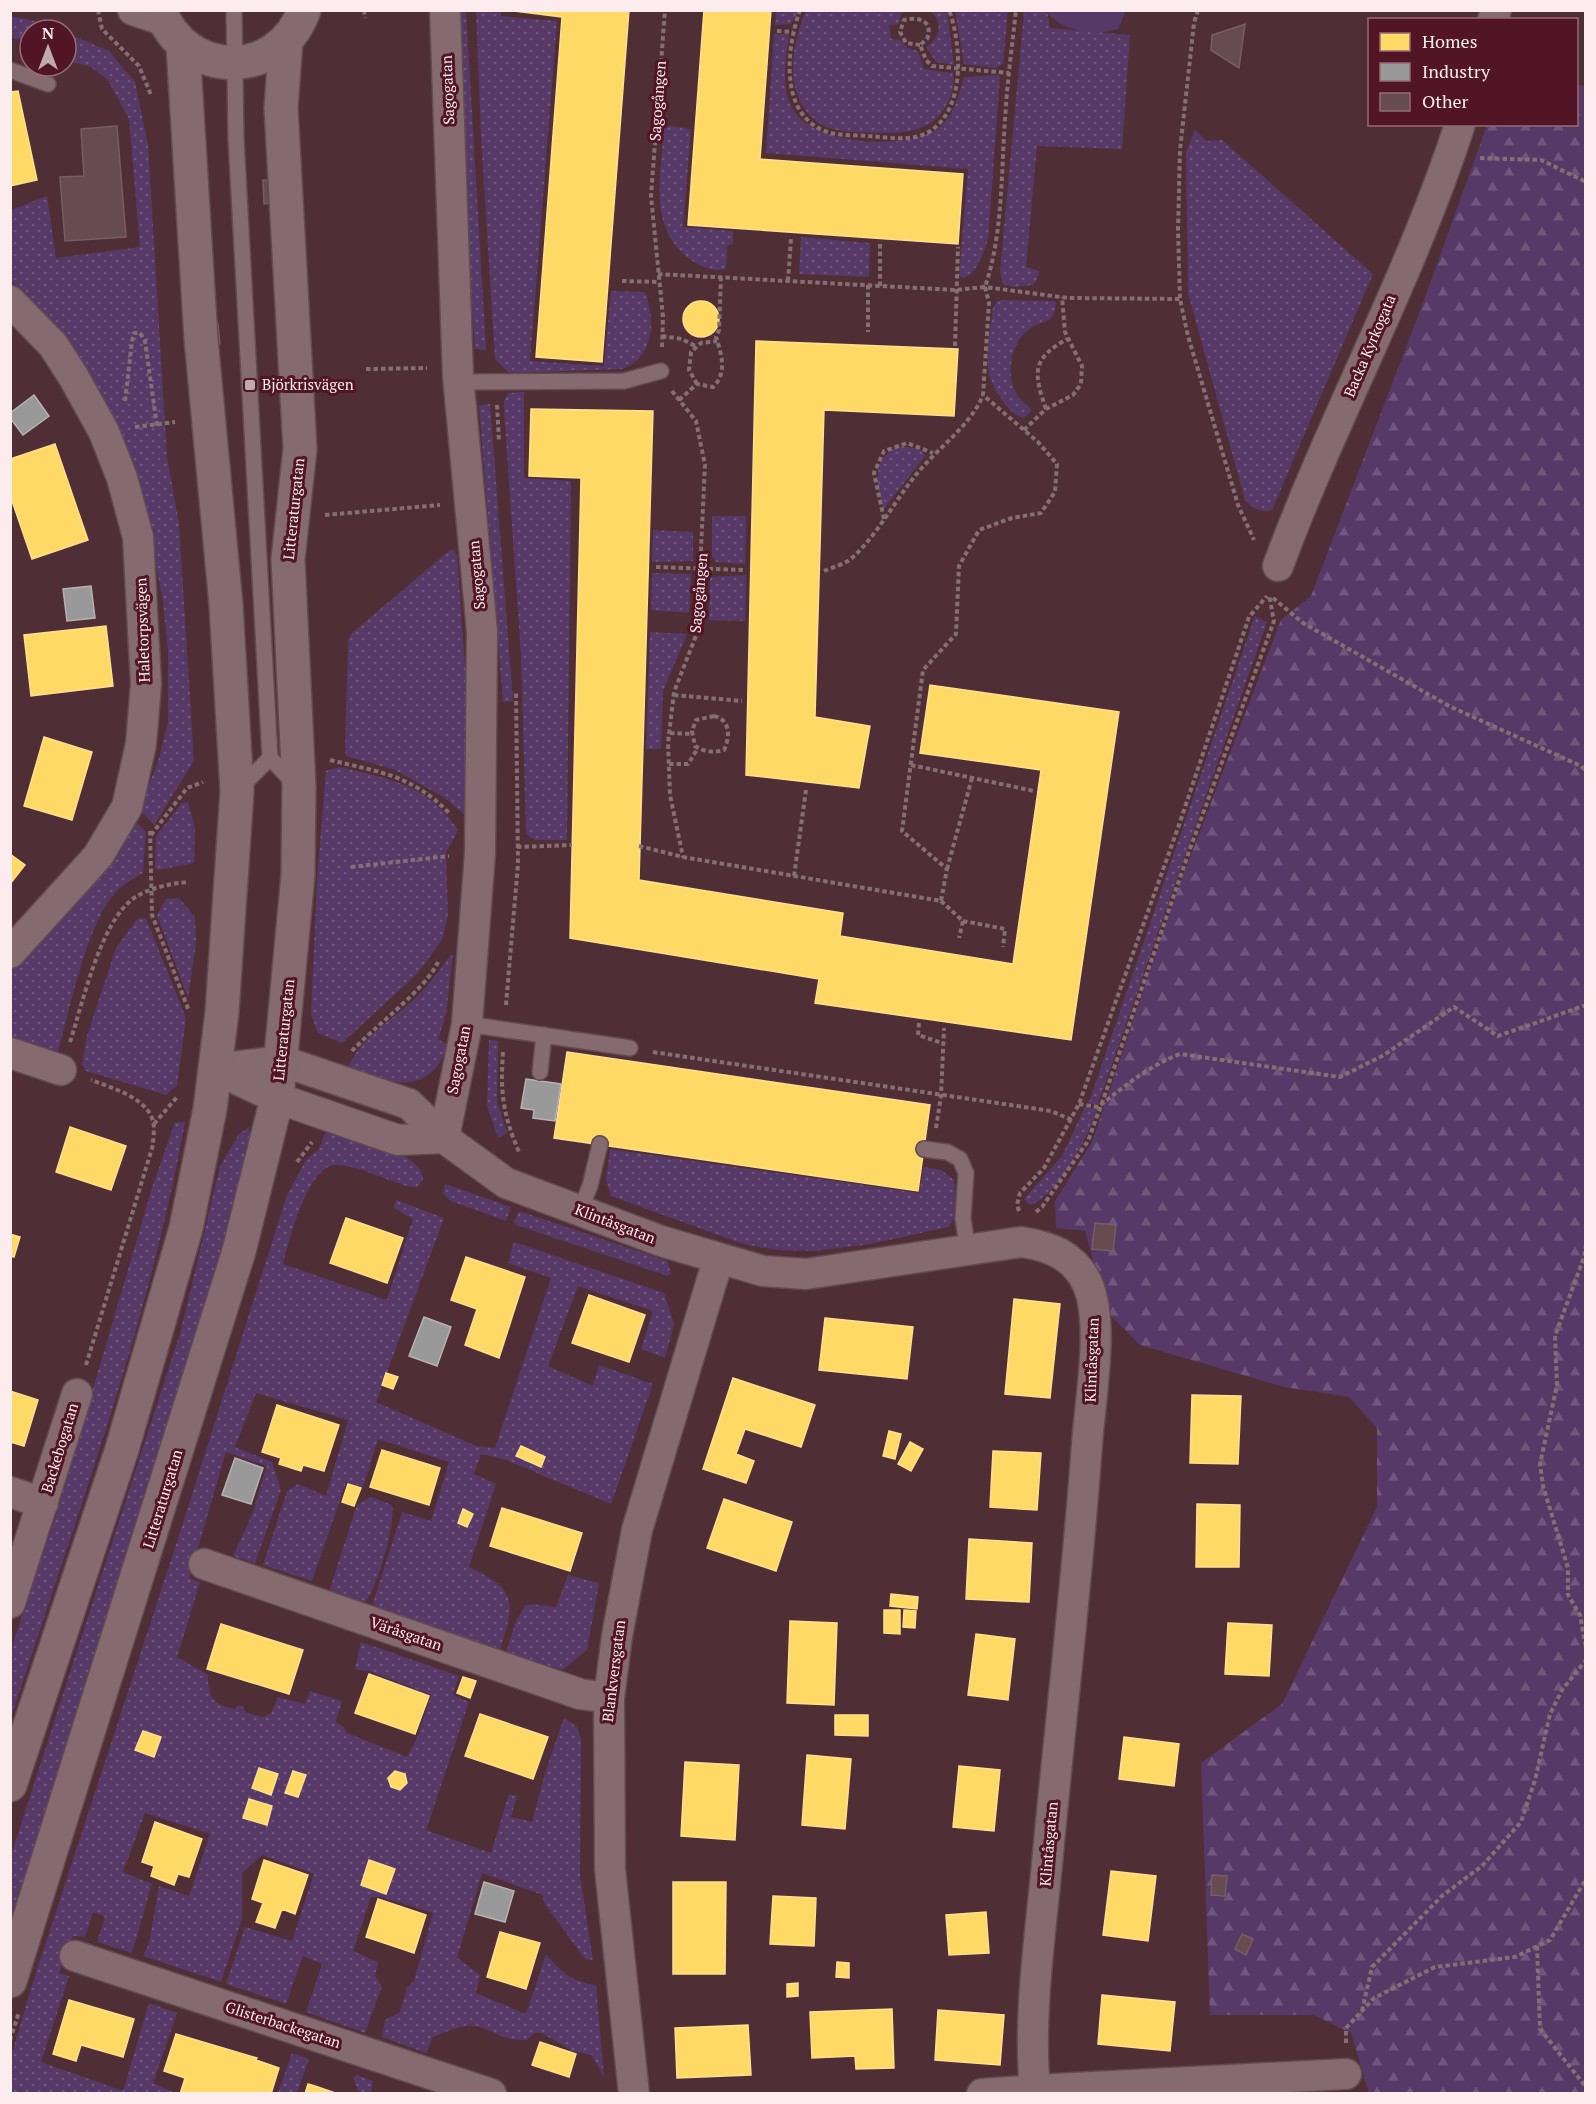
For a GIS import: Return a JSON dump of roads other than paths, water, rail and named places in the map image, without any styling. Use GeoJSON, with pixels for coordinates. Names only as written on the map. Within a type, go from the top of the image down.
{"type":"FeatureCollection","features":[{"type":"Feature","properties":{"kind":"street","name":"Litteraturgatan"},"geometry":{"type":"LineString","coordinates":[[152,14],[183,46],[204,58],[234,63],[262,57],[286,40],[304,10]]}},
{"type":"Feature","properties":{"kind":"street","name":"Sagogatan"},"geometry":{"type":"LineString","coordinates":[[444,1138],[467,1024],[480,853],[482,631],[459,375],[445,10]]}},
{"type":"Feature","properties":{"kind":"street","name":"Litteraturgatan"},"geometry":{"type":"LineString","coordinates":[[10,1981],[236,1262],[277,1098],[298,875],[299,787],[288,559],[300,449],[281,108],[286,40]]}},
{"type":"Feature","properties":{"kind":"street"},"geometry":{"type":"LineString","coordinates":[[10,1785],[122,1449],[186,1228],[210,1109],[229,940],[222,791],[226,605],[201,339],[183,46]]}},
{"type":"Feature","properties":{"kind":"street","name":"Backa Kyrkogata"},"geometry":{"type":"LineString","coordinates":[[1278,566],[1297,515],[1449,156],[1459,126]]}},
{"type":"Feature","properties":{"kind":"street","name":"Haletorpsvägen"},"geometry":{"type":"LineString","coordinates":[[10,301],[53,345],[73,376],[101,426],[122,478],[138,537],[146,684],[141,744],[127,807],[98,856],[10,953]]}},
{"type":"Feature","properties":{"kind":"street"},"geometry":{"type":"LineString","coordinates":[[10,1053],[61,1070]]}},
{"type":"Feature","properties":{"kind":"street"},"geometry":{"type":"LineString","coordinates":[[215,1069],[282,1060]]}},
{"type":"Feature","properties":{"kind":"street","name":"Klintåsgatan"},"geometry":{"type":"LineString","coordinates":[[282,1060],[409,1104],[444,1138],[506,1183],[718,1260],[763,1271],[806,1274],[968,1252],[1021,1242],[1042,1245],[1067,1257],[1078,1267],[1088,1284],[1096,1322],[1083,1496],[1038,1961],[1032,2061],[1035,2092]]}},
{"type":"Feature","properties":{"kind":"street"},"geometry":{"type":"LineString","coordinates":[[215,1069],[277,1098],[398,1140],[444,1138]]}},
{"type":"Feature","properties":{"kind":"street","name":"Blankversgatan"},"geometry":{"type":"LineString","coordinates":[[633,2094],[610,1869],[609,1698],[617,1636],[637,1530],[718,1260]]}},
{"type":"Feature","properties":{"kind":"street","name":"Backebogatan"},"geometry":{"type":"LineString","coordinates":[[10,1603],[44,1503],[77,1394]]}},
{"type":"Feature","properties":{"kind":"street","name":"Backebogatan"},"geometry":{"type":"LineString","coordinates":[[10,1492],[44,1503]]}},
{"type":"Feature","properties":{"kind":"street","name":"Väråsgatan"},"geometry":{"type":"LineString","coordinates":[[204,1563],[580,1694],[609,1698]]}},
{"type":"Feature","properties":{"kind":"street","name":"Glisterbackegatan"},"geometry":{"type":"LineString","coordinates":[[75,1956],[491,2094]]}},
{"type":"Feature","properties":{"kind":"street"},"geometry":{"type":"LineString","coordinates":[[982,2094],[1340,2081]]}},
{"type":"Feature","properties":{"kind":"lane"},"geometry":{"type":"LineString","coordinates":[[234,10],[234,63],[270,758],[299,787]]}},
{"type":"Feature","properties":{"kind":"lane"},"geometry":{"type":"LineString","coordinates":[[10,70],[48,84]]}},
{"type":"Feature","properties":{"kind":"lane"},"geometry":{"type":"LineString","coordinates":[[459,375],[624,381],[661,371]]}},
{"type":"Feature","properties":{"kind":"lane"},"geometry":{"type":"LineString","coordinates":[[222,791],[270,758]]}},
{"type":"Feature","properties":{"kind":"lane"},"geometry":{"type":"LineString","coordinates":[[467,1024],[630,1048]]}},
{"type":"Feature","properties":{"kind":"lane"},"geometry":{"type":"LineString","coordinates":[[540,1071],[544,1035]]}},
{"type":"Feature","properties":{"kind":"lane"},"geometry":{"type":"LineString","coordinates":[[580,1210],[590,1186],[600,1144]]}},
{"type":"Feature","properties":{"kind":"lane"},"geometry":{"type":"LineString","coordinates":[[929,1149],[946,1152],[960,1159],[966,1173],[963,1218],[968,1252]]}},
{"type":"Feature","properties":{"kind":"place","name":"Björkrisvägen"},"geometry":{"type":"Point","coordinates":[250,385]}}]}
